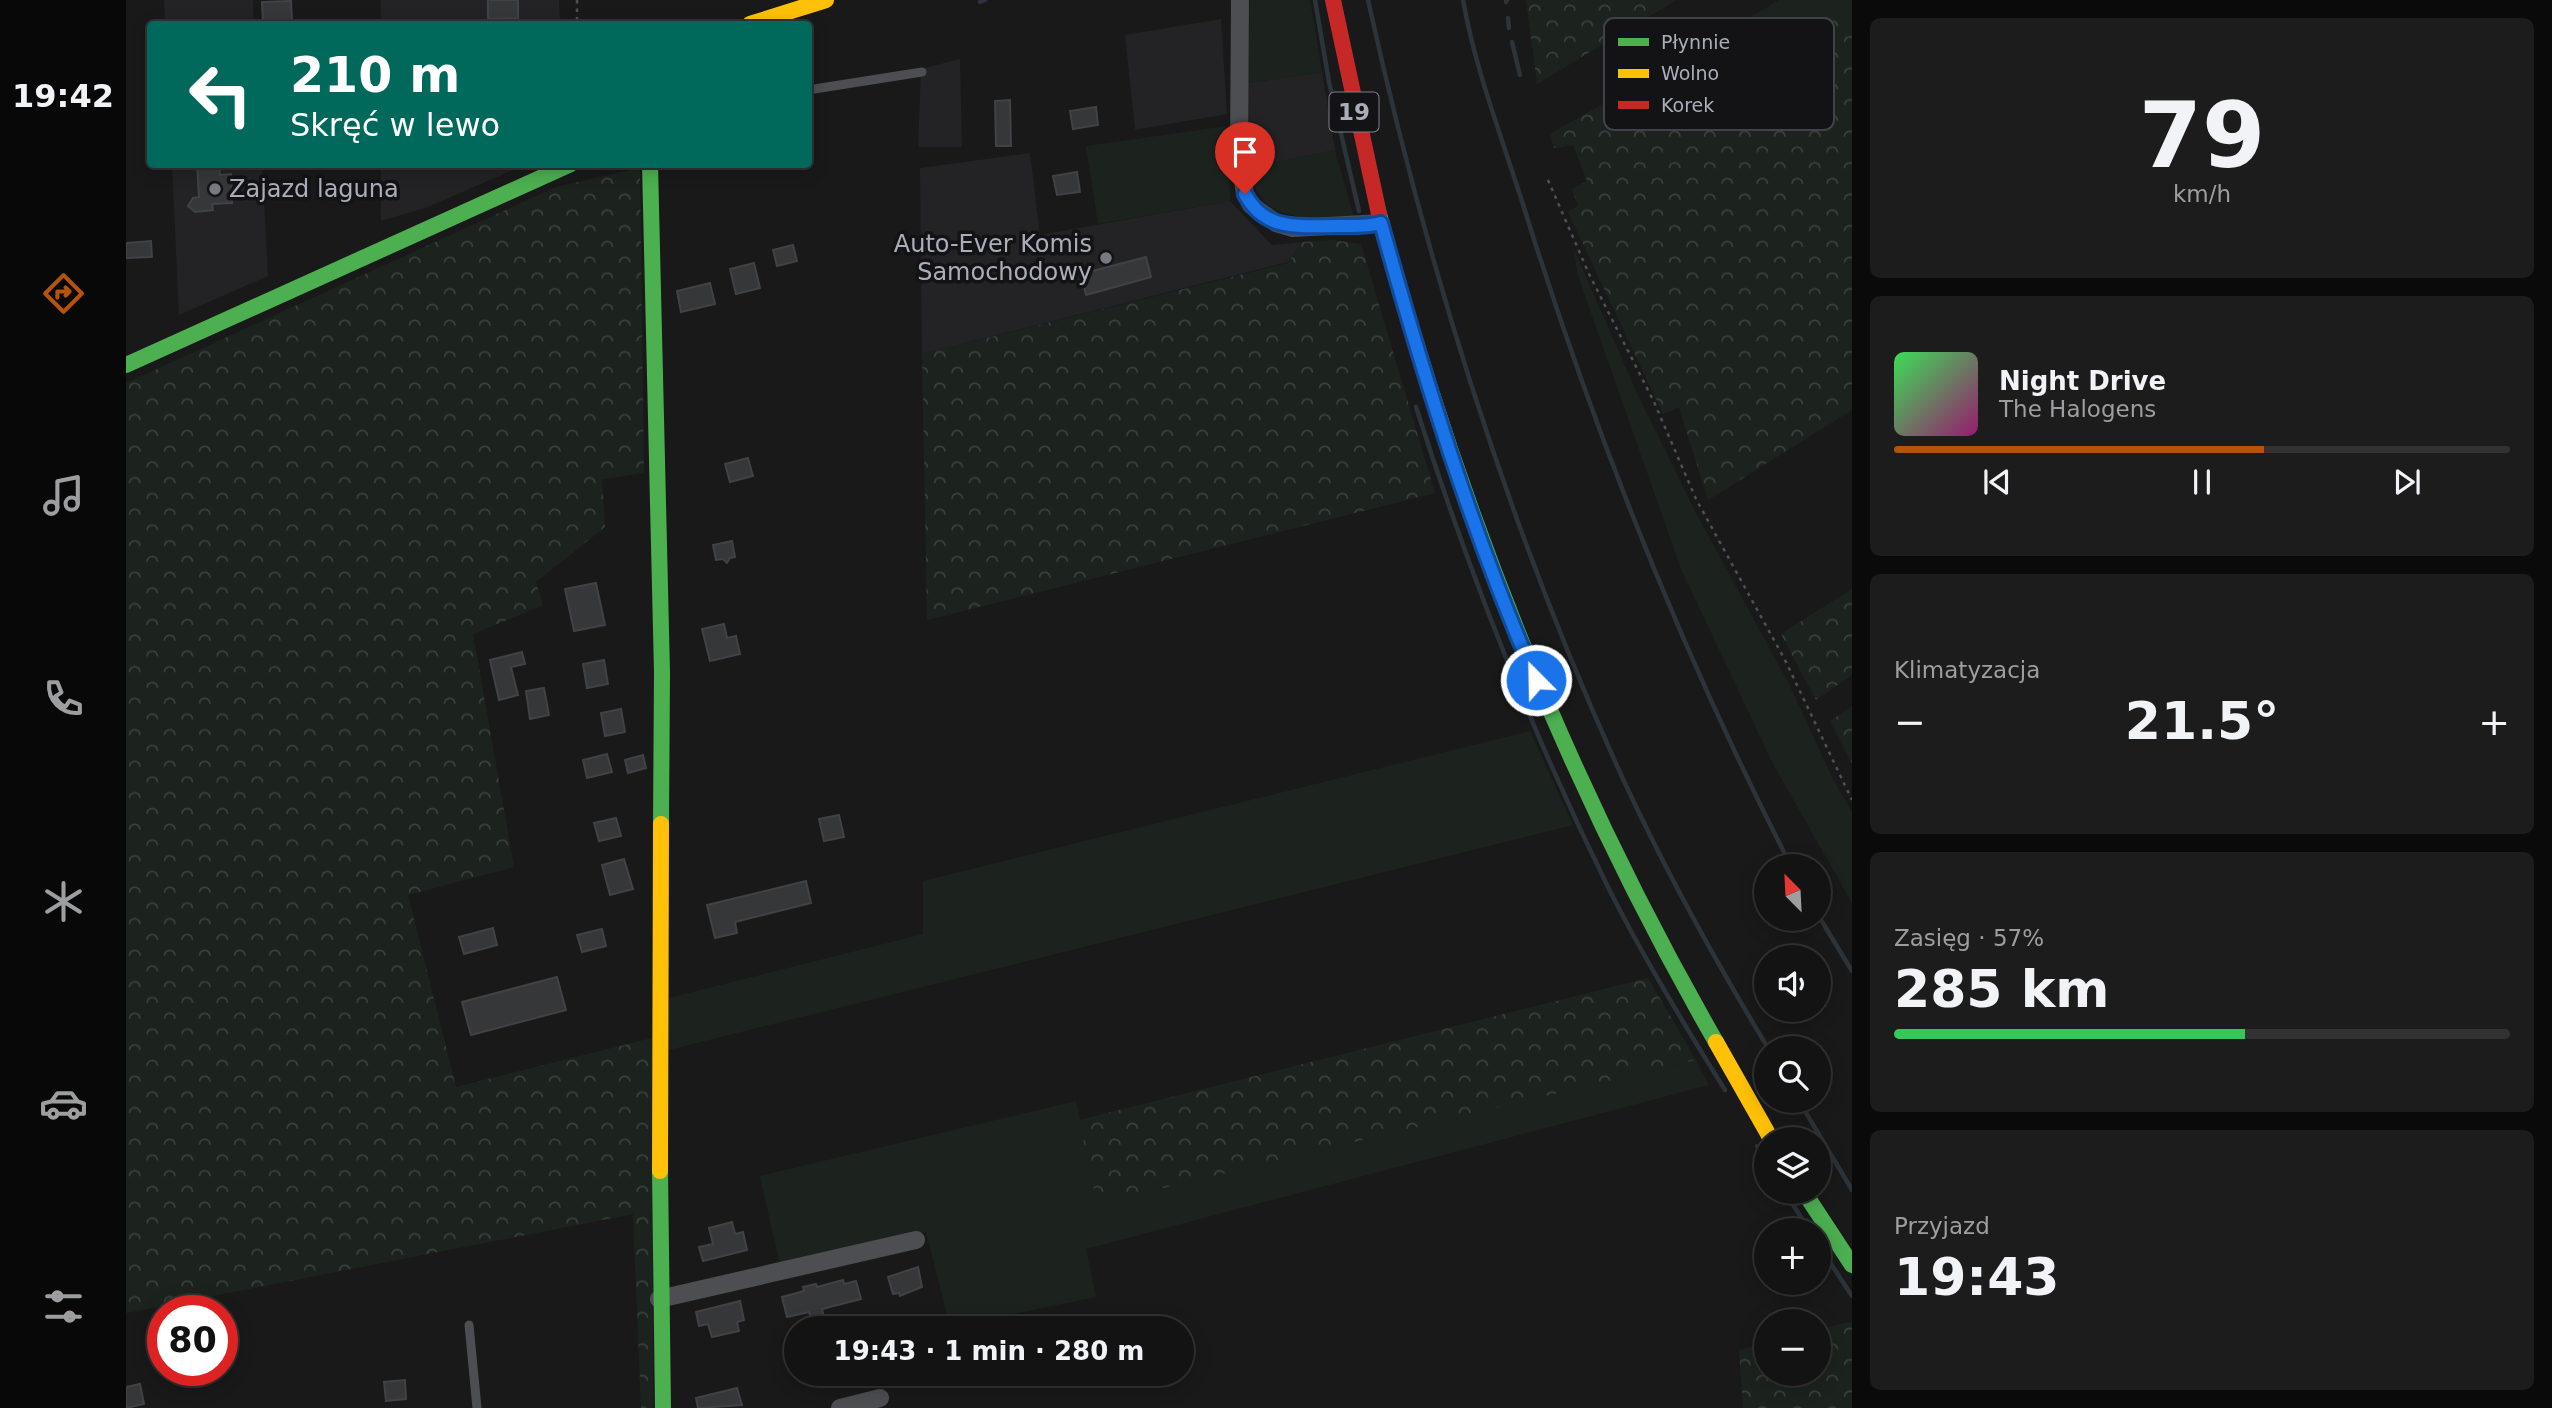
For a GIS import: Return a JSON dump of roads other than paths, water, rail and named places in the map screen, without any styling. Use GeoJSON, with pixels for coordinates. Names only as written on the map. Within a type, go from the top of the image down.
{"type":"FeatureCollection","features":[{"type":"Feature","properties":{"kind":"main road"},"geometry":{"type":"LineString","coordinates":[[760,21],[826,0]]}},
{"type":"Feature","properties":{"kind":"main road","name":"19"},"geometry":{"type":"LineString","coordinates":[[1333,0],[1350,93],[1381,223],[1414,339],[1469,508],[1525,656],[1606,838],[1693,1002],[1764,1127]]}},
{"type":"Feature","properties":{"kind":"main road"},"geometry":{"type":"LineString","coordinates":[[126,365],[562,168]]}},
{"type":"Feature","properties":{"kind":"main road"},"geometry":{"type":"LineString","coordinates":[[650,168],[662,672],[659,1298],[663,1408]]}},
{"type":"Feature","properties":{"kind":"main road"},"geometry":{"type":"LineString","coordinates":[[1812,1204],[1852,1265]]}},
{"type":"Feature","properties":{"kind":"street"},"geometry":{"type":"LineString","coordinates":[[1240,0],[1240,154],[1245,194],[1251,205],[1276,223],[1293,228],[1368,226],[1381,223]]}},
{"type":"Feature","properties":{"kind":"street"},"geometry":{"type":"LineString","coordinates":[[659,1298],[916,1240]]}},
{"type":"Feature","properties":{"kind":"street"},"geometry":{"type":"LineString","coordinates":[[839,1408],[880,1398]]}},
{"type":"Feature","properties":{"kind":"lane"},"geometry":{"type":"LineString","coordinates":[[812,89],[922,72]]}},
{"type":"Feature","properties":{"kind":"lane"},"geometry":{"type":"LineString","coordinates":[[469,1325],[477,1408]]}},
{"type":"Feature","properties":{"kind":"waterway"},"geometry":{"type":"LineString","coordinates":[[980,2],[985,0]]}},
{"type":"Feature","properties":{"kind":"waterway"},"geometry":{"type":"LineString","coordinates":[[1315,0],[1329,82],[1359,211]]}},
{"type":"Feature","properties":{"kind":"waterway"},"geometry":{"type":"LineString","coordinates":[[1368,0],[1391,100],[1445,298],[1475,396],[1543,590],[1639,813],[1692,915],[1761,1036]]}},
{"type":"Feature","properties":{"kind":"waterway"},"geometry":{"type":"LineString","coordinates":[[1463,0],[1491,108],[1553,298],[1612,464],[1714,707],[1785,854]]}},
{"type":"Feature","properties":{"kind":"waterway"},"geometry":{"type":"LineString","coordinates":[[1508,18],[1509,28]]}},
{"type":"Feature","properties":{"kind":"waterway"},"geometry":{"type":"LineString","coordinates":[[1512,42],[1520,75]]}},
{"type":"Feature","properties":{"kind":"waterway"},"geometry":{"type":"LineString","coordinates":[[1416,407],[1457,529],[1502,649],[1578,825],[1633,936],[1725,1090]]}},
{"type":"Feature","properties":{"kind":"waterway"},"geometry":{"type":"LineString","coordinates":[[1828,931],[1852,971]]}},
{"type":"Feature","properties":{"kind":"waterway"},"geometry":{"type":"LineString","coordinates":[[1806,1113],[1852,1190]]}},
{"type":"Feature","properties":{"kind":"waterway"},"geometry":{"type":"LineString","coordinates":[[1793,1204],[1801,1218]]}},
{"type":"Feature","properties":{"kind":"waterway"},"geometry":{"type":"LineString","coordinates":[[1831,1264],[1852,1296]]}},
{"type":"Feature","properties":{"kind":"place","name":"Zajazd laguna"},"geometry":{"type":"Point","coordinates":[215,189]}},
{"type":"Feature","properties":{"kind":"place","name":"Auto-Ever Komis Samochodowy"},"geometry":{"type":"Point","coordinates":[1106,258]}}]}
